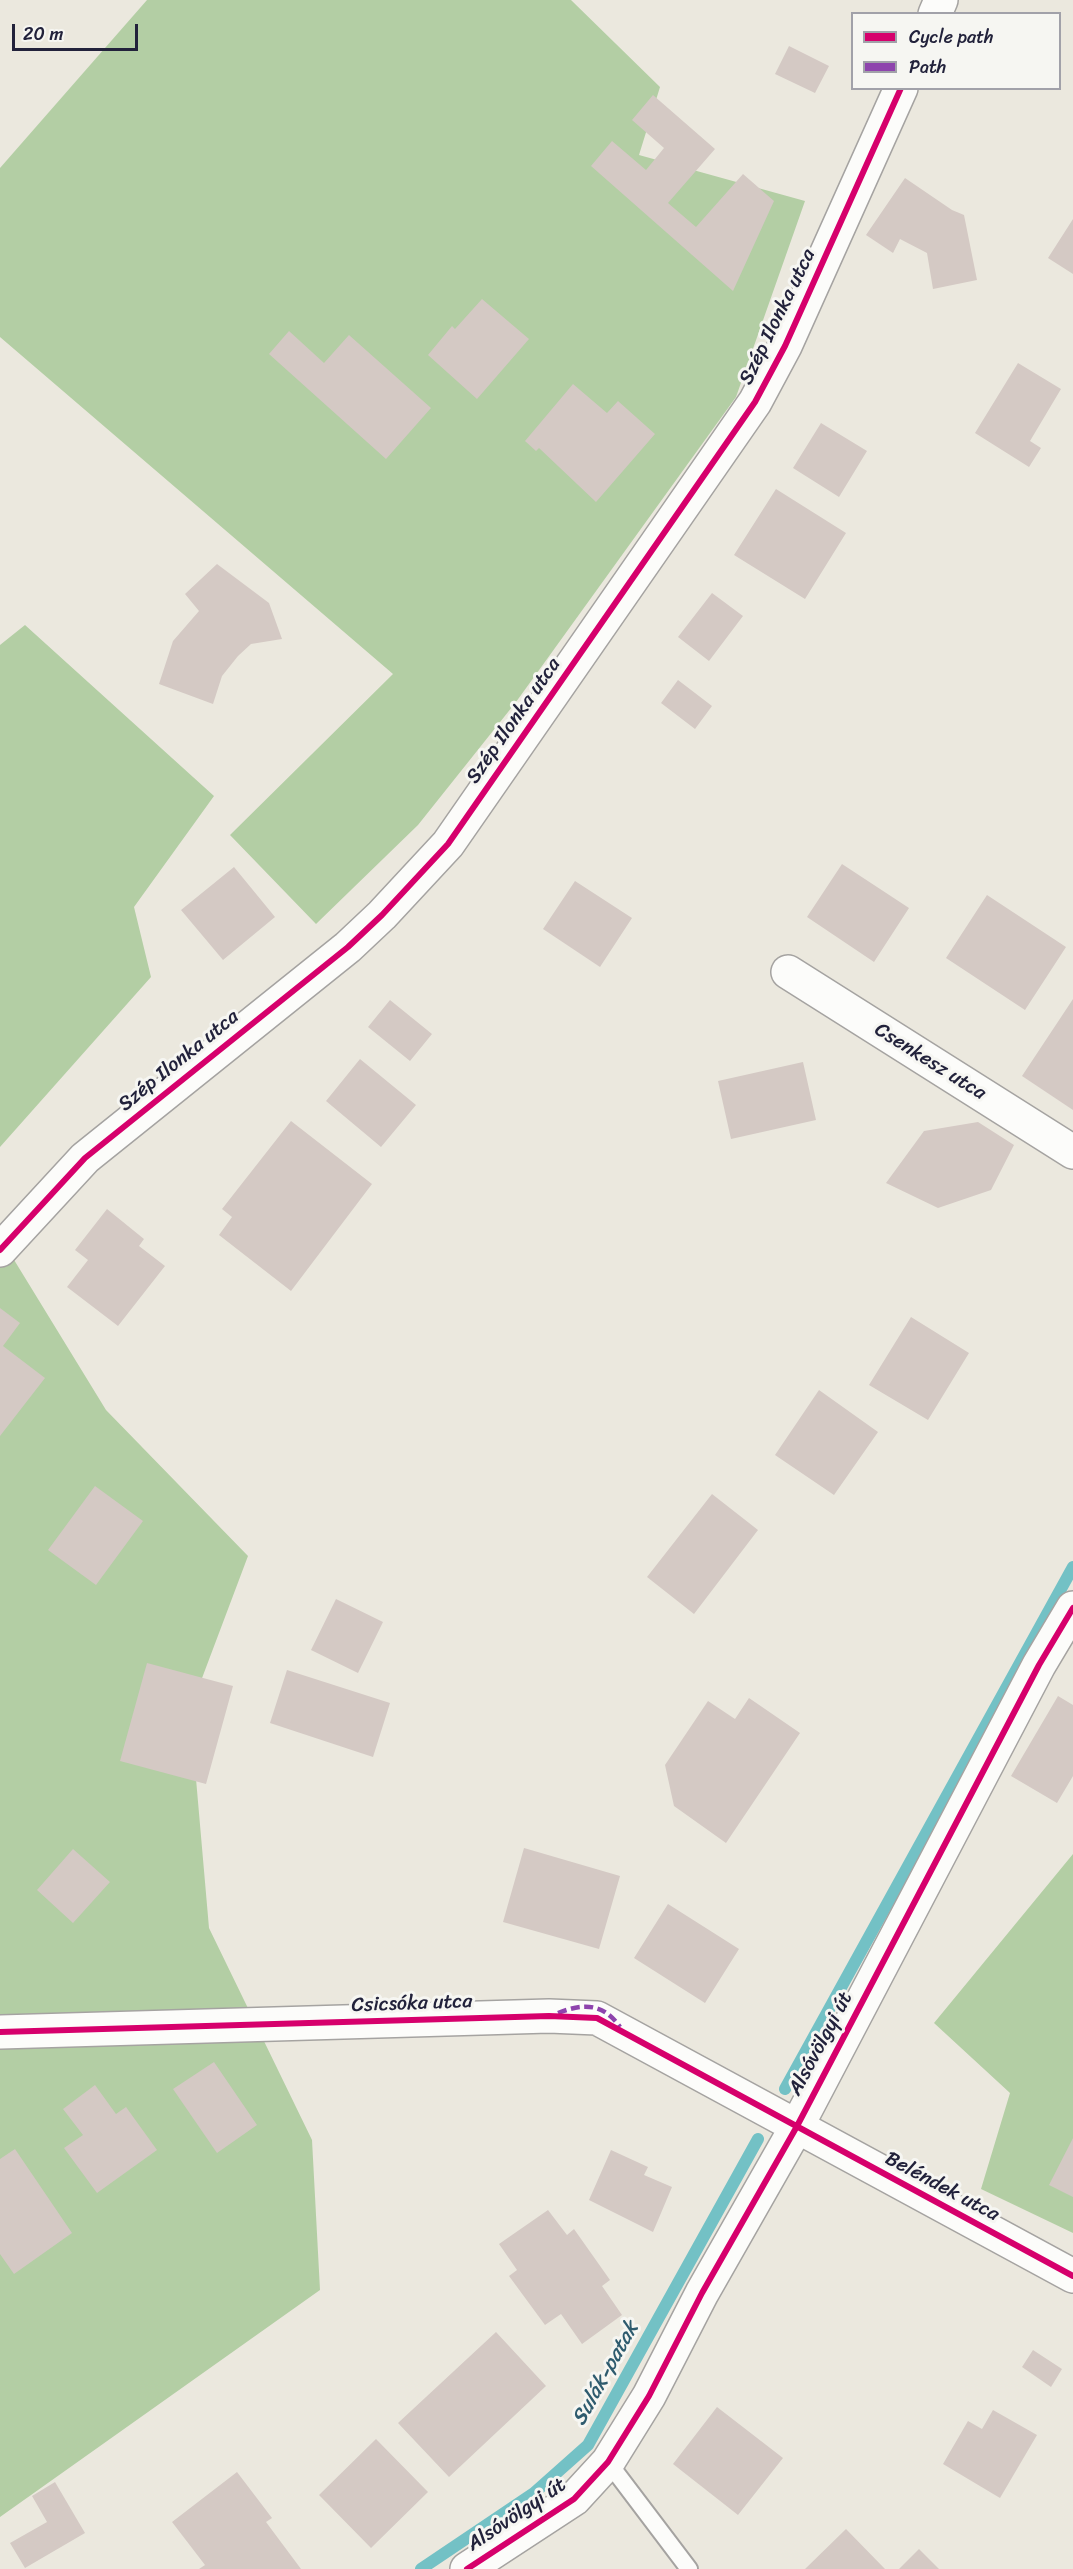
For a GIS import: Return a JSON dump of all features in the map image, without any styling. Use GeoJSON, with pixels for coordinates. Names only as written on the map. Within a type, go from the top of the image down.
{"type":"FeatureCollection","features":[{"type":"Feature","properties":{"kind":"street","name":"Szép Ilonka utca"},"geometry":{"type":"LineString","coordinates":[[0,1251],[85,1158],[348,947],[382,915],[448,844],[755,402],[785,345],[900,90]]}},
{"type":"Feature","properties":{"kind":"street","name":"Csenkesz utca"},"geometry":{"type":"LineString","coordinates":[[788,972],[1073,1152]]}},
{"type":"Feature","properties":{"kind":"street","name":"Alsóvölgyi út"},"geometry":{"type":"LineString","coordinates":[[467,2569],[574,2499],[608,2462],[649,2396],[702,2294],[796,2128],[1039,1665],[1073,1608]]}},
{"type":"Feature","properties":{"kind":"street","name":"Csicsóka utca"},"geometry":{"type":"LineString","coordinates":[[0,2032],[565,2016],[597,2018],[796,2128]]}},
{"type":"Feature","properties":{"kind":"street","name":"Beléndek utca"},"geometry":{"type":"LineString","coordinates":[[796,2128],[1073,2276]]}},
{"type":"Feature","properties":{"kind":"lane"},"geometry":{"type":"LineString","coordinates":[[608,2462],[689,2569]]}},
{"type":"Feature","properties":{"kind":"green space"},"geometry":{"type":"Polygon","coordinates":[[[147,0],[571,0],[660,87],[639,155],[805,201],[736,397],[516,702],[418,825],[316,924],[230,835],[393,674],[0,337],[0,168],[147,0]]]}},
{"type":"Feature","properties":{"kind":"green space"},"geometry":{"type":"Polygon","coordinates":[[[25,625],[214,796],[134,907],[151,977],[0,1147],[0,645],[25,625]]]}},
{"type":"Feature","properties":{"kind":"green space"},"geometry":{"type":"Polygon","coordinates":[[[0,1237],[106,1410],[248,1556],[190,1710],[209,1928],[312,2140],[320,2290],[0,2517],[0,1237]]]}},
{"type":"Feature","properties":{"kind":"green space"},"geometry":{"type":"Polygon","coordinates":[[[1073,1854],[1073,2233],[981,2189],[1010,2093],[934,2023],[1073,1854]]]}},
{"type":"Feature","properties":{"kind":"building"},"geometry":{"type":"Polygon","coordinates":[[[789,46],[829,66],[815,93],[775,74],[789,46]]]}},
{"type":"Feature","properties":{"kind":"building"},"geometry":{"type":"Polygon","coordinates":[[[653,95],[715,149],[668,203],[696,227],[743,174],[774,201],[733,291],[591,166],[612,141],[646,170],[664,148],[632,120],[653,95]]]}},
{"type":"Feature","properties":{"kind":"building"},"geometry":{"type":"Polygon","coordinates":[[[905,178],[952,210],[964,215],[977,280],[933,289],[927,253],[900,239],[893,253],[866,235],[905,178]]]}},
{"type":"Feature","properties":{"kind":"building"},"geometry":{"type":"Polygon","coordinates":[[[1073,219],[1073,274],[1048,258],[1073,219]]]}},
{"type":"Feature","properties":{"kind":"building"},"geometry":{"type":"Polygon","coordinates":[[[482,299],[529,339],[477,399],[428,355],[452,326],[455,329],[482,299]]]}},
{"type":"Feature","properties":{"kind":"building"},"geometry":{"type":"Polygon","coordinates":[[[289,331],[324,363],[349,335],[431,408],[386,459],[269,354],[289,331]]]}},
{"type":"Feature","properties":{"kind":"building"},"geometry":{"type":"Polygon","coordinates":[[[1018,363],[1061,389],[1030,441],[1041,448],[1029,467],[975,433],[1018,363]]]}},
{"type":"Feature","properties":{"kind":"building"},"geometry":{"type":"Polygon","coordinates":[[[573,384],[607,413],[618,401],[655,434],[596,502],[539,448],[536,451],[525,441],[573,384]]]}},
{"type":"Feature","properties":{"kind":"building"},"geometry":{"type":"Polygon","coordinates":[[[821,423],[867,451],[839,497],[793,468],[821,423]]]}},
{"type":"Feature","properties":{"kind":"building"},"geometry":{"type":"Polygon","coordinates":[[[776,489],[846,533],[805,599],[734,555],[776,489]]]}},
{"type":"Feature","properties":{"kind":"building"},"geometry":{"type":"Polygon","coordinates":[[[217,564],[269,603],[282,639],[251,644],[238,656],[222,676],[213,704],[159,684],[173,641],[199,611],[185,594],[217,564]]]}},
{"type":"Feature","properties":{"kind":"building"},"geometry":{"type":"Polygon","coordinates":[[[712,593],[743,616],[709,661],[678,637],[712,593]]]}},
{"type":"Feature","properties":{"kind":"building"},"geometry":{"type":"Polygon","coordinates":[[[678,680],[712,706],[695,729],[661,703],[678,680]]]}},
{"type":"Feature","properties":{"kind":"building"},"geometry":{"type":"Polygon","coordinates":[[[842,864],[909,908],[874,962],[807,917],[842,864]]]}},
{"type":"Feature","properties":{"kind":"building"},"geometry":{"type":"Polygon","coordinates":[[[234,867],[275,917],[223,960],[181,910],[234,867]]]}},
{"type":"Feature","properties":{"kind":"building"},"geometry":{"type":"Polygon","coordinates":[[[575,881],[632,918],[600,967],[543,929],[575,881]]]}},
{"type":"Feature","properties":{"kind":"building"},"geometry":{"type":"Polygon","coordinates":[[[987,895],[1066,947],[1025,1010],[946,958],[987,895]]]}},
{"type":"Feature","properties":{"kind":"building"},"geometry":{"type":"Polygon","coordinates":[[[1073,999],[1073,1110],[1022,1076],[1073,999]]]}},
{"type":"Feature","properties":{"kind":"building"},"geometry":{"type":"Polygon","coordinates":[[[390,1000],[432,1034],[410,1061],[368,1027],[390,1000]]]}},
{"type":"Feature","properties":{"kind":"building"},"geometry":{"type":"Polygon","coordinates":[[[360,1059],[416,1105],[381,1147],[326,1101],[360,1059]]]}},
{"type":"Feature","properties":{"kind":"building"},"geometry":{"type":"Polygon","coordinates":[[[803,1062],[816,1120],[731,1139],[718,1081],[803,1062]]]}},
{"type":"Feature","properties":{"kind":"building"},"geometry":{"type":"Polygon","coordinates":[[[291,1121],[372,1184],[291,1291],[219,1235],[232,1217],[222,1209],[291,1121]]]}},
{"type":"Feature","properties":{"kind":"building"},"geometry":{"type":"Polygon","coordinates":[[[978,1122],[1014,1145],[991,1190],[938,1208],[886,1183],[924,1131],[978,1122]]]}},
{"type":"Feature","properties":{"kind":"building"},"geometry":{"type":"Polygon","coordinates":[[[107,1209],[144,1239],[139,1246],[165,1266],[118,1326],[67,1287],[88,1260],[75,1250],[107,1209]]]}},
{"type":"Feature","properties":{"kind":"building"},"geometry":{"type":"Polygon","coordinates":[[[0,1308],[20,1323],[3,1346],[45,1378],[0,1436],[0,1308]]]}},
{"type":"Feature","properties":{"kind":"building"},"geometry":{"type":"Polygon","coordinates":[[[911,1317],[969,1353],[928,1420],[869,1385],[911,1317]]]}},
{"type":"Feature","properties":{"kind":"building"},"geometry":{"type":"Polygon","coordinates":[[[819,1390],[878,1432],[834,1495],[775,1455],[819,1390]]]}},
{"type":"Feature","properties":{"kind":"building"},"geometry":{"type":"Polygon","coordinates":[[[95,1486],[143,1521],[96,1585],[48,1550],[95,1486]]]}},
{"type":"Feature","properties":{"kind":"building"},"geometry":{"type":"Polygon","coordinates":[[[712,1494],[758,1530],[694,1614],[647,1577],[712,1494]]]}},
{"type":"Feature","properties":{"kind":"building"},"geometry":{"type":"Polygon","coordinates":[[[336,1599],[383,1622],[358,1673],[311,1650],[336,1599]]]}},
{"type":"Feature","properties":{"kind":"building"},"geometry":{"type":"Polygon","coordinates":[[[147,1663],[233,1686],[206,1784],[120,1761],[147,1663]]]}},
{"type":"Feature","properties":{"kind":"building"},"geometry":{"type":"Polygon","coordinates":[[[287,1670],[390,1703],[373,1757],[270,1723],[287,1670]]]}},
{"type":"Feature","properties":{"kind":"building"},"geometry":{"type":"Polygon","coordinates":[[[1058,1696],[1073,1705],[1073,1776],[1057,1803],[1011,1776],[1058,1696]]]}},
{"type":"Feature","properties":{"kind":"building"},"geometry":{"type":"Polygon","coordinates":[[[749,1698],[800,1733],[726,1843],[674,1806],[665,1765],[708,1701],[735,1719],[749,1698]]]}},
{"type":"Feature","properties":{"kind":"building"},"geometry":{"type":"Polygon","coordinates":[[[524,1848],[620,1876],[599,1949],[503,1922],[524,1848]]]}},
{"type":"Feature","properties":{"kind":"building"},"geometry":{"type":"Polygon","coordinates":[[[73,1849],[110,1882],[73,1923],[37,1890],[73,1849]]]}},
{"type":"Feature","properties":{"kind":"building"},"geometry":{"type":"Polygon","coordinates":[[[668,1904],[739,1949],[705,2003],[634,1958],[668,1904]]]}},
{"type":"Feature","properties":{"kind":"building"},"geometry":{"type":"Polygon","coordinates":[[[214,2062],[257,2125],[217,2153],[173,2089],[214,2062]]]}},
{"type":"Feature","properties":{"kind":"building"},"geometry":{"type":"Polygon","coordinates":[[[95,2085],[116,2114],[126,2107],[157,2150],[97,2193],[64,2148],[83,2135],[63,2109],[95,2085]]]}},
{"type":"Feature","properties":{"kind":"building"},"geometry":{"type":"Polygon","coordinates":[[[1073,2138],[1073,2197],[1049,2185],[1073,2138]]]}},
{"type":"Feature","properties":{"kind":"building"},"geometry":{"type":"Polygon","coordinates":[[[15,2149],[72,2233],[14,2274],[0,2254],[0,2159],[15,2149]]]}},
{"type":"Feature","properties":{"kind":"building"},"geometry":{"type":"Polygon","coordinates":[[[611,2150],[648,2167],[644,2175],[672,2187],[653,2232],[589,2200],[611,2150]]]}},
{"type":"Feature","properties":{"kind":"building"},"geometry":{"type":"Polygon","coordinates":[[[548,2210],[567,2235],[574,2229],[610,2280],[602,2286],[622,2315],[582,2344],[561,2314],[545,2325],[509,2276],[517,2270],[499,2244],[548,2210]]]}},
{"type":"Feature","properties":{"kind":"building"},"geometry":{"type":"Polygon","coordinates":[[[496,2332],[546,2386],[449,2477],[398,2423],[496,2332]]]}},
{"type":"Feature","properties":{"kind":"building"},"geometry":{"type":"Polygon","coordinates":[[[1033,2350],[1062,2369],[1051,2387],[1022,2367],[1033,2350]]]}},
{"type":"Feature","properties":{"kind":"building"},"geometry":{"type":"Polygon","coordinates":[[[717,2407],[783,2458],[738,2515],[673,2464],[717,2407]]]}},
{"type":"Feature","properties":{"kind":"building"},"geometry":{"type":"Polygon","coordinates":[[[993,2410],[1037,2435],[1000,2498],[943,2464],[968,2421],[982,2429],[993,2410]]]}},
{"type":"Feature","properties":{"kind":"building"},"geometry":{"type":"Polygon","coordinates":[[[376,2439],[428,2492],[371,2548],[319,2495],[376,2439]]]}},
{"type":"Feature","properties":{"kind":"building"},"geometry":{"type":"Polygon","coordinates":[[[237,2472],[272,2518],[266,2522],[301,2569],[199,2569],[205,2565],[172,2522],[237,2472]]]}},
{"type":"Feature","properties":{"kind":"building"},"geometry":{"type":"Polygon","coordinates":[[[55,2482],[85,2533],[25,2568],[10,2543],[47,2522],[32,2496],[55,2482]]]}},
{"type":"Feature","properties":{"kind":"building"},"geometry":{"type":"Polygon","coordinates":[[[846,2529],[885,2569],[805,2569],[846,2529]]]}},
{"type":"Feature","properties":{"kind":"building"},"geometry":{"type":"Polygon","coordinates":[[[919,2549],[939,2569],[899,2569],[919,2549]]]}},
{"type":"Feature","properties":{"kind":"waterway"},"geometry":{"type":"LineString","coordinates":[[785,2089],[1073,1567]]}},
{"type":"Feature","properties":{"kind":"waterway","name":"Sulák-patak"},"geometry":{"type":"LineString","coordinates":[[421,2569],[534,2493],[588,2445],[758,2139]]}},
{"type":"Feature","properties":{"kind":"marked path"},"geometry":{"type":"LineString","coordinates":[[558,2013],[592,2007],[607,2013],[620,2027]]}},
{"type":"Feature","properties":{"kind":"cycle path"},"geometry":{"type":"LineString","coordinates":[[0,1250],[85,1158],[348,947],[382,915],[448,844],[755,402],[785,346],[900,90]]}},
{"type":"Feature","properties":{"kind":"cycle path"},"geometry":{"type":"LineString","coordinates":[[467,2569],[574,2499],[608,2462],[649,2396],[702,2293],[796,2128],[1039,1665],[1073,1608]]}},
{"type":"Feature","properties":{"kind":"cycle path"},"geometry":{"type":"LineString","coordinates":[[0,2032],[549,2016],[597,2018],[1073,2276]]}}]}
